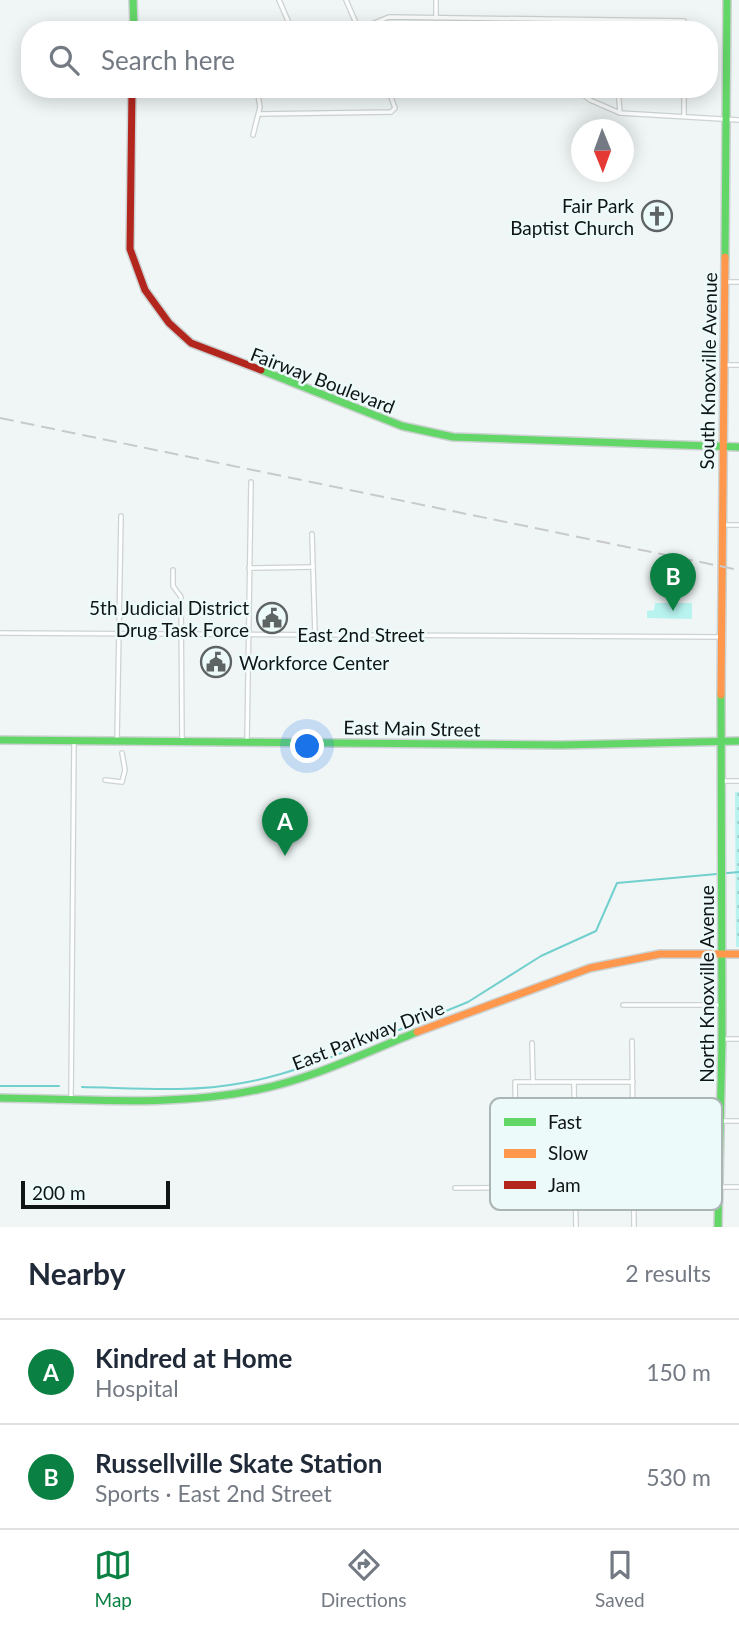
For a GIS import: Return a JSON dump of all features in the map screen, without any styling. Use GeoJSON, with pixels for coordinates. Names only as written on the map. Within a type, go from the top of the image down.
{"type":"FeatureCollection","features":[{"type":"Feature","properties":{"kind":"main road"},"geometry":{"type":"LineString","coordinates":[[133,0],[134,21]]}},
{"type":"Feature","properties":{"kind":"main road","name":"South Knoxville Avenue"},"geometry":{"type":"LineString","coordinates":[[722,742],[727,0]]}},
{"type":"Feature","properties":{"kind":"main road","name":"Fairway Boulevard"},"geometry":{"type":"LineString","coordinates":[[132,98],[130,248],[149,300],[169,327],[191,343],[402,426],[453,437],[739,447]]}},
{"type":"Feature","properties":{"kind":"main road","name":"East Main Street"},"geometry":{"type":"LineString","coordinates":[[0,740],[571,745],[739,741]]}},
{"type":"Feature","properties":{"kind":"main road","name":"North Knoxville Avenue"},"geometry":{"type":"LineString","coordinates":[[721,1098],[722,742]]}},
{"type":"Feature","properties":{"kind":"main road","name":"East Parkway Drive"},"geometry":{"type":"LineString","coordinates":[[0,1098],[204,1097],[268,1089],[590,968],[660,954],[739,954]]}},
{"type":"Feature","properties":{"kind":"street"},"geometry":{"type":"LineString","coordinates":[[279,0],[288,21]]}},
{"type":"Feature","properties":{"kind":"street"},"geometry":{"type":"LineString","coordinates":[[346,0],[355,21]]}},
{"type":"Feature","properties":{"kind":"street"},"geometry":{"type":"LineString","coordinates":[[436,0],[436,18]]}},
{"type":"Feature","properties":{"kind":"street"},"geometry":{"type":"LineString","coordinates":[[378,21],[388,17],[684,21]]}},
{"type":"Feature","properties":{"kind":"street"},"geometry":{"type":"LineString","coordinates":[[254,135],[259,114],[258,98]]}},
{"type":"Feature","properties":{"kind":"street"},"geometry":{"type":"LineString","coordinates":[[259,114],[391,112],[396,108],[392,98]]}},
{"type":"Feature","properties":{"kind":"street"},"geometry":{"type":"LineString","coordinates":[[587,98],[620,113],[739,120]]}},
{"type":"Feature","properties":{"kind":"street"},"geometry":{"type":"LineString","coordinates":[[619,98],[620,113]]}},
{"type":"Feature","properties":{"kind":"street"},"geometry":{"type":"LineString","coordinates":[[684,98],[684,115]]}},
{"type":"Feature","properties":{"kind":"street"},"geometry":{"type":"LineString","coordinates":[[725,282],[739,282]]}},
{"type":"Feature","properties":{"kind":"street"},"geometry":{"type":"LineString","coordinates":[[724,365],[739,365]]}},
{"type":"Feature","properties":{"kind":"street"},"geometry":{"type":"LineString","coordinates":[[247,742],[251,482]]}},
{"type":"Feature","properties":{"kind":"street"},"geometry":{"type":"LineString","coordinates":[[117,742],[121,516]]}},
{"type":"Feature","properties":{"kind":"street"},"geometry":{"type":"LineString","coordinates":[[723,525],[739,525]]}},
{"type":"Feature","properties":{"kind":"street"},"geometry":{"type":"LineString","coordinates":[[313,534],[315,634]]}},
{"type":"Feature","properties":{"kind":"street"},"geometry":{"type":"LineString","coordinates":[[249,568],[313,567]]}},
{"type":"Feature","properties":{"kind":"street"},"geometry":{"type":"LineString","coordinates":[[173,569],[173,586],[181,597],[179,628],[183,634],[182,742]]}},
{"type":"Feature","properties":{"kind":"street","name":"East 2nd Street"},"geometry":{"type":"LineString","coordinates":[[0,633],[722,636]]}},
{"type":"Feature","properties":{"kind":"street"},"geometry":{"type":"LineString","coordinates":[[71,1098],[74,741]]}},
{"type":"Feature","properties":{"kind":"street"},"geometry":{"type":"LineString","coordinates":[[105,780],[122,782],[125,770],[122,753]]}},
{"type":"Feature","properties":{"kind":"street"},"geometry":{"type":"LineString","coordinates":[[722,781],[739,782]]}},
{"type":"Feature","properties":{"kind":"street"},"geometry":{"type":"LineString","coordinates":[[623,1005],[722,1004]]}},
{"type":"Feature","properties":{"kind":"street"},"geometry":{"type":"LineString","coordinates":[[722,1039],[739,1039]]}},
{"type":"Feature","properties":{"kind":"street"},"geometry":{"type":"LineString","coordinates":[[632,1041],[633,1098]]}},
{"type":"Feature","properties":{"kind":"street"},"geometry":{"type":"LineString","coordinates":[[532,1043],[533,1082]]}},
{"type":"Feature","properties":{"kind":"street"},"geometry":{"type":"LineString","coordinates":[[575,1082],[575,1098]]}},
{"type":"Feature","properties":{"kind":"street"},"geometry":{"type":"LineString","coordinates":[[515,1098],[515,1083],[633,1082]]}},
{"type":"Feature","properties":{"kind":"street"},"geometry":{"type":"LineString","coordinates":[[456,1188],[490,1187]]}},
{"type":"Feature","properties":{"kind":"shaded area"},"geometry":{"type":"Polygon","coordinates":[[[655,603],[692,603],[692,619],[647,618],[647,611],[654,610],[655,603]]]}},
{"type":"Feature","properties":{"kind":"shaded area"},"geometry":{"type":"Polygon","coordinates":[[[735,792],[739,792],[739,947],[736,947],[735,792]]]}},
{"type":"Feature","properties":{"kind":"waterway"},"geometry":{"type":"LineString","coordinates":[[399,1030],[468,1002],[541,956],[596,931],[617,883],[739,872]]}},
{"type":"Feature","properties":{"kind":"waterway"},"geometry":{"type":"LineString","coordinates":[[82,1087],[182,1089],[242,1083],[299,1069],[389,1034]]}},
{"type":"Feature","properties":{"kind":"waterway"},"geometry":{"type":"LineString","coordinates":[[0,1086],[59,1086]]}},
{"type":"Feature","properties":{"kind":"railway"},"geometry":{"type":"LineString","coordinates":[[0,418],[739,570]]}},
{"type":"Feature","properties":{"kind":"traffic: fast"},"geometry":{"type":"LineString","coordinates":[[133,0],[134,21]]}},
{"type":"Feature","properties":{"kind":"traffic: fast"},"geometry":{"type":"LineString","coordinates":[[725,257],[727,0]]}},
{"type":"Feature","properties":{"kind":"traffic: fast"},"geometry":{"type":"LineString","coordinates":[[261,370],[402,426],[453,437],[739,447]]}},
{"type":"Feature","properties":{"kind":"traffic: fast"},"geometry":{"type":"LineString","coordinates":[[721,695],[721,1098]]}},
{"type":"Feature","properties":{"kind":"traffic: fast"},"geometry":{"type":"LineString","coordinates":[[0,740],[561,745],[739,741]]}},
{"type":"Feature","properties":{"kind":"traffic: fast"},"geometry":{"type":"LineString","coordinates":[[0,1098],[129,1101],[225,1095],[297,1079],[417,1032]]}},
{"type":"Feature","properties":{"kind":"traffic: fast"},"geometry":{"type":"LineString","coordinates":[[718,1210],[718,1227]]}},
{"type":"Feature","properties":{"kind":"traffic: slow"},"geometry":{"type":"LineString","coordinates":[[721,695],[725,257]]}},
{"type":"Feature","properties":{"kind":"traffic: slow"},"geometry":{"type":"LineString","coordinates":[[417,1032],[590,968],[660,954],[739,954]]}},
{"type":"Feature","properties":{"kind":"traffic: jam"},"geometry":{"type":"LineString","coordinates":[[132,98],[130,249],[145,290],[169,323],[191,343],[261,370]]}},
{"type":"Feature","properties":{"kind":"place","name":"Fair Park Baptist Church"},"geometry":{"type":"Point","coordinates":[657,216]}},
{"type":"Feature","properties":{"kind":"place","name":"Russellville Skate Station"},"geometry":{"type":"Point","coordinates":[673,611]}},
{"type":"Feature","properties":{"kind":"place","name":"5th Judicial District Drug Task Force"},"geometry":{"type":"Point","coordinates":[272,618]}},
{"type":"Feature","properties":{"kind":"place","name":"Workforce Center"},"geometry":{"type":"Point","coordinates":[216,662]}},
{"type":"Feature","properties":{"kind":"place","name":"Kindred at Home"},"geometry":{"type":"Point","coordinates":[285,856]}}]}
